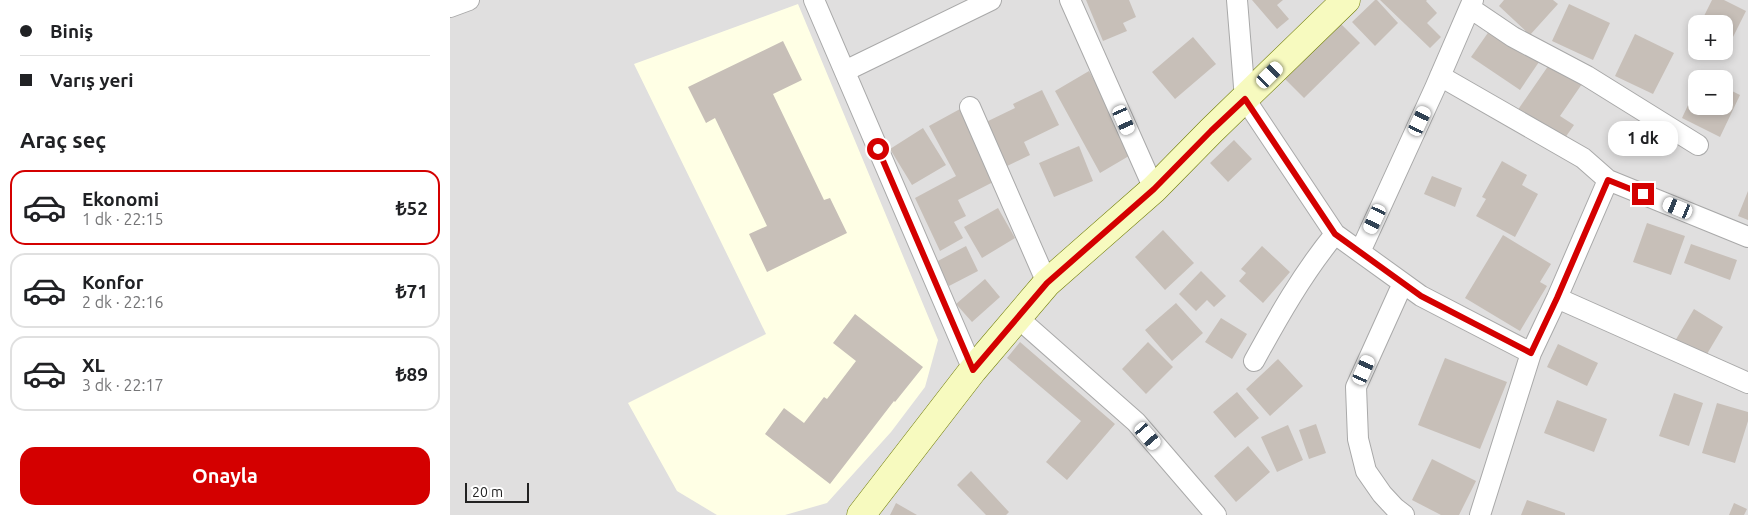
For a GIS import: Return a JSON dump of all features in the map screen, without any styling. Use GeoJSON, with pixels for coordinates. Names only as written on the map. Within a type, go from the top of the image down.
{"type":"FeatureCollection","features":[{"type":"Feature","properties":{"kind":"main road"},"geometry":{"type":"LineString","coordinates":[[862,515],[973,370],[1047,283],[1154,189],[1346,0]]}},
{"type":"Feature","properties":{"kind":"street"},"geometry":{"type":"LineString","coordinates":[[450,7],[469,0]]}},
{"type":"Feature","properties":{"kind":"street"},"geometry":{"type":"LineString","coordinates":[[814,0],[973,370]]}},
{"type":"Feature","properties":{"kind":"street"},"geometry":{"type":"LineString","coordinates":[[845,71],[991,0]]}},
{"type":"Feature","properties":{"kind":"street"},"geometry":{"type":"LineString","coordinates":[[1070,0],[1154,189]]}},
{"type":"Feature","properties":{"kind":"street"},"geometry":{"type":"LineString","coordinates":[[1236,0],[1245,99],[1335,234],[1421,296],[1531,353]]}},
{"type":"Feature","properties":{"kind":"street"},"geometry":{"type":"LineString","coordinates":[[1360,252],[1471,4],[1513,37],[1587,76],[1698,145]]}},
{"type":"Feature","properties":{"kind":"street"},"geometry":{"type":"LineString","coordinates":[[1440,76],[1583,158],[1608,180],[1748,237]]}},
{"type":"Feature","properties":{"kind":"street"},"geometry":{"type":"LineString","coordinates":[[970,107],[1047,283]]}},
{"type":"Feature","properties":{"kind":"street"},"geometry":{"type":"LineString","coordinates":[[1480,515],[1531,353],[1608,180]]}},
{"type":"Feature","properties":{"kind":"street"},"geometry":{"type":"LineString","coordinates":[[1254,361],[1285,306],[1321,251],[1335,234]]}},
{"type":"Feature","properties":{"kind":"street"},"geometry":{"type":"LineString","coordinates":[[1404,283],[1356,387],[1358,439],[1366,471],[1382,494],[1404,515]]}},
{"type":"Feature","properties":{"kind":"street"},"geometry":{"type":"LineString","coordinates":[[1557,298],[1748,383]]}},
{"type":"Feature","properties":{"kind":"street"},"geometry":{"type":"LineString","coordinates":[[1018,318],[1136,422],[1216,515]]}},
{"type":"Feature","properties":{"kind":"shaded area"},"geometry":{"type":"Polygon","coordinates":[[[450,0],[1748,0],[1748,515],[450,515],[450,0]]]}},
{"type":"Feature","properties":{"kind":"shaded area"},"geometry":{"type":"Polygon","coordinates":[[[798,4],[938,340],[925,387],[891,432],[827,503],[785,515],[717,515],[677,491],[628,403],[766,334],[634,64],[798,4]]]}},
{"type":"Feature","properties":{"kind":"building"},"geometry":{"type":"Polygon","coordinates":[[[1086,0],[1129,0],[1136,17],[1123,23],[1127,31],[1103,41],[1086,0]]]}},
{"type":"Feature","properties":{"kind":"building"},"geometry":{"type":"Polygon","coordinates":[[[1252,0],[1283,0],[1277,5],[1289,19],[1277,29],[1252,0]]]}},
{"type":"Feature","properties":{"kind":"building"},"geometry":{"type":"Polygon","coordinates":[[[1375,0],[1398,23],[1375,46],[1352,22],[1375,0]]]}},
{"type":"Feature","properties":{"kind":"building"},"geometry":{"type":"Polygon","coordinates":[[[1380,0],[1427,0],[1437,13],[1427,23],[1441,37],[1430,48],[1380,0]]]}},
{"type":"Feature","properties":{"kind":"building"},"geometry":{"type":"Polygon","coordinates":[[[1504,0],[1553,0],[1558,4],[1530,35],[1499,6],[1504,0]]]}},
{"type":"Feature","properties":{"kind":"building"},"geometry":{"type":"Polygon","coordinates":[[[1712,0],[1724,0],[1746,11],[1733,37],[1733,15],[1704,15],[1712,0]]]}},
{"type":"Feature","properties":{"kind":"building"},"geometry":{"type":"Polygon","coordinates":[[[1569,4],[1610,23],[1593,60],[1552,41],[1569,4]]]}},
{"type":"Feature","properties":{"kind":"building"},"geometry":{"type":"Polygon","coordinates":[[[1340,23],[1360,43],[1304,98],[1284,78],[1340,23]]]}},
{"type":"Feature","properties":{"kind":"building"},"geometry":{"type":"Polygon","coordinates":[[[1492,27],[1541,59],[1520,90],[1471,57],[1492,27]]]}},
{"type":"Feature","properties":{"kind":"building"},"geometry":{"type":"Polygon","coordinates":[[[1635,34],[1674,53],[1653,94],[1615,76],[1635,34]]]}},
{"type":"Feature","properties":{"kind":"building"},"geometry":{"type":"Polygon","coordinates":[[[1193,37],[1216,64],[1175,99],[1152,72],[1193,37]]]}},
{"type":"Feature","properties":{"kind":"building"},"geometry":{"type":"Polygon","coordinates":[[[783,41],[802,80],[773,94],[824,200],[830,198],[847,233],[767,272],[749,234],[767,226],[715,118],[706,123],[688,87],[783,41]]]}},
{"type":"Feature","properties":{"kind":"building"},"geometry":{"type":"Polygon","coordinates":[[[1553,59],[1584,81],[1560,116],[1574,125],[1560,145],[1515,114],[1553,59]]]}},
{"type":"Feature","properties":{"kind":"building"},"geometry":{"type":"Polygon","coordinates":[[[1089,71],[1134,153],[1100,173],[1055,91],[1089,71]]]}},
{"type":"Feature","properties":{"kind":"building"},"geometry":{"type":"Polygon","coordinates":[[[1042,90],[1059,125],[1024,142],[1030,155],[1005,167],[984,123],[1015,108],[1013,104],[1042,90]]]}},
{"type":"Feature","properties":{"kind":"building"},"geometry":{"type":"Polygon","coordinates":[[[1733,92],[1740,95],[1733,110],[1733,92]]]}},
{"type":"Feature","properties":{"kind":"building"},"geometry":{"type":"Polygon","coordinates":[[[1688,105],[1688,115],[1730,115],[1720,137],[1682,118],[1688,105]]]}},
{"type":"Feature","properties":{"kind":"building"},"geometry":{"type":"Polygon","coordinates":[[[960,109],[997,180],[958,200],[966,216],[954,222],[963,238],[940,251],[915,198],[956,176],[929,126],[960,109]]]}},
{"type":"Feature","properties":{"kind":"building"},"geometry":{"type":"Polygon","coordinates":[[[923,128],[946,165],[912,185],[890,149],[923,128]]]}},
{"type":"Feature","properties":{"kind":"building"},"geometry":{"type":"Polygon","coordinates":[[[1234,140],[1252,159],[1228,182],[1210,163],[1234,140]]]}},
{"type":"Feature","properties":{"kind":"building"},"geometry":{"type":"Polygon","coordinates":[[[1079,146],[1093,181],[1054,197],[1039,163],[1079,146]]]}},
{"type":"Feature","properties":{"kind":"building"},"geometry":{"type":"Polygon","coordinates":[[[1502,161],[1527,175],[1522,185],[1538,194],[1515,237],[1476,216],[1486,199],[1482,197],[1502,161]]]}},
{"type":"Feature","properties":{"kind":"building"},"geometry":{"type":"Polygon","coordinates":[[[1432,176],[1462,188],[1455,207],[1424,194],[1432,176]]]}},
{"type":"Feature","properties":{"kind":"building"},"geometry":{"type":"Polygon","coordinates":[[[1748,191],[1748,220],[1738,216],[1748,191]]]}},
{"type":"Feature","properties":{"kind":"building"},"geometry":{"type":"Polygon","coordinates":[[[998,208],[1015,238],[982,258],[964,227],[998,208]]]}},
{"type":"Feature","properties":{"kind":"building"},"geometry":{"type":"Polygon","coordinates":[[[1647,223],[1685,236],[1671,275],[1633,262],[1647,223]]]}},
{"type":"Feature","properties":{"kind":"building"},"geometry":{"type":"Polygon","coordinates":[[[1163,230],[1194,263],[1165,290],[1135,257],[1163,230]]]}},
{"type":"Feature","properties":{"kind":"building"},"geometry":{"type":"Polygon","coordinates":[[[1503,235],[1551,264],[1540,282],[1547,286],[1520,331],[1465,298],[1503,235]]]}},
{"type":"Feature","properties":{"kind":"building"},"geometry":{"type":"Polygon","coordinates":[[[1691,244],[1737,260],[1730,280],[1684,263],[1691,244]]]}},
{"type":"Feature","properties":{"kind":"building"},"geometry":{"type":"Polygon","coordinates":[[[966,246],[978,271],[949,286],[936,262],[966,246]]]}},
{"type":"Feature","properties":{"kind":"building"},"geometry":{"type":"Polygon","coordinates":[[[1262,246],[1290,272],[1263,303],[1239,281],[1246,273],[1241,269],[1262,246]]]}},
{"type":"Feature","properties":{"kind":"building"},"geometry":{"type":"Polygon","coordinates":[[[1201,271],[1226,296],[1214,307],[1207,300],[1196,311],[1179,294],[1201,271]]]}},
{"type":"Feature","properties":{"kind":"building"},"geometry":{"type":"Polygon","coordinates":[[[985,279],[1000,297],[972,322],[956,304],[985,279]]]}},
{"type":"Feature","properties":{"kind":"building"},"geometry":{"type":"Polygon","coordinates":[[[1176,303],[1203,333],[1172,361],[1145,330],[1176,303]]]}},
{"type":"Feature","properties":{"kind":"building"},"geometry":{"type":"Polygon","coordinates":[[[1694,309],[1723,327],[1704,359],[1675,341],[1694,309]]]}},
{"type":"Feature","properties":{"kind":"building"},"geometry":{"type":"Polygon","coordinates":[[[855,314],[923,367],[894,401],[830,484],[765,434],[784,408],[804,423],[824,397],[827,399],[856,361],[833,343],[855,314]]]}},
{"type":"Feature","properties":{"kind":"building"},"geometry":{"type":"Polygon","coordinates":[[[1221,318],[1247,334],[1232,359],[1205,342],[1221,318]]]}},
{"type":"Feature","properties":{"kind":"building"},"geometry":{"type":"Polygon","coordinates":[[[1020,342],[1115,424],[1067,480],[1046,462],[1081,421],[1007,358],[1020,342]]]}},
{"type":"Feature","properties":{"kind":"building"},"geometry":{"type":"Polygon","coordinates":[[[1148,342],[1173,367],[1146,394],[1122,369],[1148,342]]]}},
{"type":"Feature","properties":{"kind":"building"},"geometry":{"type":"Polygon","coordinates":[[[1558,344],[1598,363],[1587,386],[1547,367],[1558,344]]]}},
{"type":"Feature","properties":{"kind":"building"},"geometry":{"type":"Polygon","coordinates":[[[1445,358],[1507,382],[1480,449],[1418,425],[1445,358]]]}},
{"type":"Feature","properties":{"kind":"building"},"geometry":{"type":"Polygon","coordinates":[[[1278,359],[1303,386],[1270,416],[1246,389],[1278,359]]]}},
{"type":"Feature","properties":{"kind":"building"},"geometry":{"type":"Polygon","coordinates":[[[1237,392],[1259,418],[1235,438],[1213,412],[1237,392]]]}},
{"type":"Feature","properties":{"kind":"building"},"geometry":{"type":"Polygon","coordinates":[[[1674,393],[1703,403],[1689,446],[1659,436],[1674,393]]]}},
{"type":"Feature","properties":{"kind":"building"},"geometry":{"type":"Polygon","coordinates":[[[1557,400],[1607,419],[1594,452],[1544,433],[1557,400]]]}},
{"type":"Feature","properties":{"kind":"building"},"geometry":{"type":"Polygon","coordinates":[[[1717,403],[1748,412],[1748,421],[1735,463],[1702,453],[1717,403]]]}},
{"type":"Feature","properties":{"kind":"building"},"geometry":{"type":"Polygon","coordinates":[[[1316,424],[1326,453],[1309,459],[1299,430],[1316,424]]]}},
{"type":"Feature","properties":{"kind":"building"},"geometry":{"type":"Polygon","coordinates":[[[1288,425],[1303,460],[1277,472],[1261,437],[1288,425]]]}},
{"type":"Feature","properties":{"kind":"building"},"geometry":{"type":"Polygon","coordinates":[[[1248,446],[1270,472],[1236,502],[1214,476],[1248,446]]]}},
{"type":"Feature","properties":{"kind":"building"},"geometry":{"type":"Polygon","coordinates":[[[1432,459],[1476,481],[1459,515],[1441,515],[1412,500],[1432,459]]]}},
{"type":"Feature","properties":{"kind":"building"},"geometry":{"type":"Polygon","coordinates":[[[971,471],[1009,512],[1006,515],[986,515],[957,485],[971,471]]]}},
{"type":"Feature","properties":{"kind":"building"},"geometry":{"type":"Polygon","coordinates":[[[1527,500],[1565,513],[1565,515],[1521,515],[1527,500]]]}},
{"type":"Feature","properties":{"kind":"building"},"geometry":{"type":"Polygon","coordinates":[[[896,503],[917,515],[890,515],[896,503]]]}},
{"type":"Feature","properties":{"kind":"building"},"geometry":{"type":"Polygon","coordinates":[[[1734,503],[1747,509],[1744,515],[1729,515],[1734,503]]]}},
{"type":"Feature","properties":{"kind":"route"},"geometry":{"type":"LineString","coordinates":[[878,149],[973,370],[1047,283],[1154,189],[1245,99],[1335,234],[1421,296],[1531,353],[1608,180],[1643,194]]}}]}
